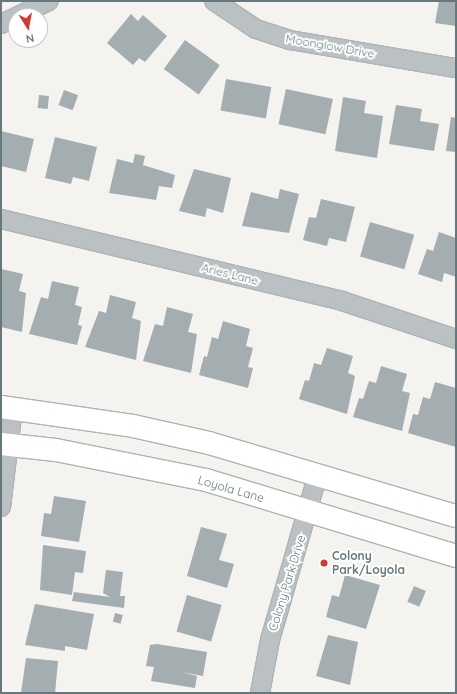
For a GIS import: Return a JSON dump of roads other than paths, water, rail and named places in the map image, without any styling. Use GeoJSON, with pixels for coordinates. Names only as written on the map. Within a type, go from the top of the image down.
{"type":"FeatureCollection","features":[{"type":"Feature","properties":{"kind":"main road"},"geometry":{"type":"LineString","coordinates":[[7,407],[133,426],[318,474],[456,516]]}},
{"type":"Feature","properties":{"kind":"main road","name":"Loyola Lane"},"geometry":{"type":"LineString","coordinates":[[5,445],[56,450],[198,479],[456,556]]}},
{"type":"Feature","properties":{"kind":"street"},"geometry":{"type":"LineString","coordinates":[[34,8],[49,1]]}},
{"type":"Feature","properties":{"kind":"street","name":"Moonglow Drive"},"geometry":{"type":"LineString","coordinates":[[214,1],[256,29],[290,40],[456,68]]}},
{"type":"Feature","properties":{"kind":"street","name":"Aries Lane"},"geometry":{"type":"LineString","coordinates":[[1,219],[342,301],[456,339]]}},
{"type":"Feature","properties":{"kind":"street"},"geometry":{"type":"LineString","coordinates":[[1,507],[7,407]]}},
{"type":"Feature","properties":{"kind":"street","name":"Colony Park Drive"},"geometry":{"type":"LineString","coordinates":[[260,693],[270,640],[318,474]]}},
{"type":"Feature","properties":{"kind":"place","name":"Colony Park/Loyola"},"geometry":{"type":"Point","coordinates":[324,563]}}]}
